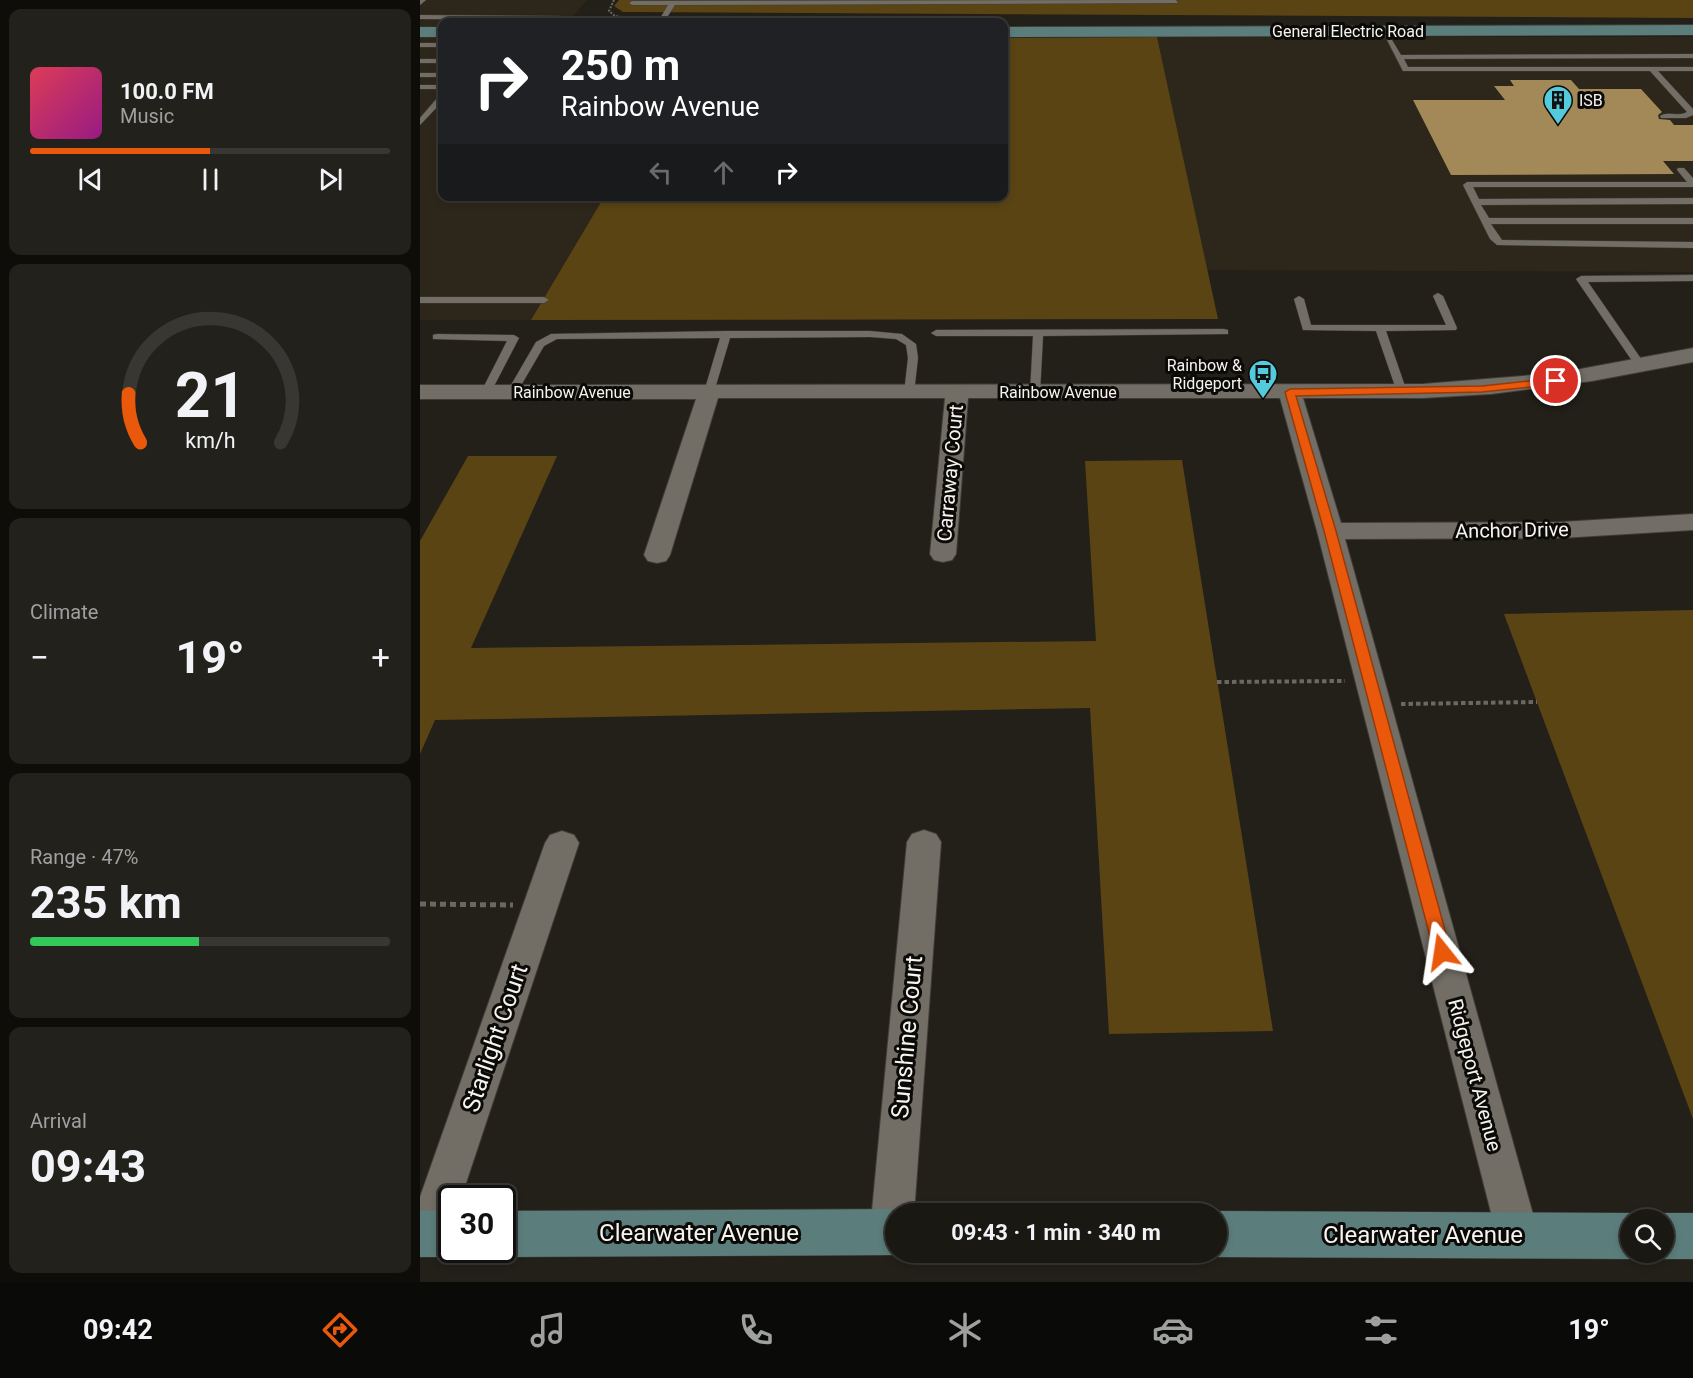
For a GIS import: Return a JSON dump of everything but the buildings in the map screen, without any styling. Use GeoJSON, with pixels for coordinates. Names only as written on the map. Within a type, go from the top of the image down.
{"type":"FeatureCollection","features":[{"type":"Feature","properties":{"kind":"main road","name":"General Electric Road"},"geometry":{"type":"LineString","coordinates":[[1008,32],[1693,30]]}},
{"type":"Feature","properties":{"kind":"main road"},"geometry":{"type":"LineString","coordinates":[[420,32],[438,32]]}},
{"type":"Feature","properties":{"kind":"main road","name":"Clearwater Avenue"},"geometry":{"type":"LineString","coordinates":[[516,1234],[885,1232]]}},
{"type":"Feature","properties":{"kind":"main road","name":"Clearwater Avenue"},"geometry":{"type":"LineString","coordinates":[[1227,1234],[1620,1236]]}},
{"type":"Feature","properties":{"kind":"main road"},"geometry":{"type":"LineString","coordinates":[[1674,1236],[1693,1236]]}},
{"type":"Feature","properties":{"kind":"street","name":"Rainbow Avenue"},"geometry":{"type":"LineString","coordinates":[[420,392],[1402,392],[1524,385],[1693,355]]}},
{"type":"Feature","properties":{"kind":"street"},"geometry":{"type":"LineString","coordinates":[[657,555],[709,392]]}},
{"type":"Feature","properties":{"kind":"street","name":"Ridgeport Avenue"},"geometry":{"type":"LineString","coordinates":[[1290,392],[1330,531],[1518,1236]]}},
{"type":"Feature","properties":{"kind":"street","name":"Carraway Court"},"geometry":{"type":"LineString","coordinates":[[944,554],[957,393]]}},
{"type":"Feature","properties":{"kind":"street","name":"Anchor Drive"},"geometry":{"type":"LineString","coordinates":[[1330,531],[1561,530],[1693,522]]}},
{"type":"Feature","properties":{"kind":"street","name":"Sunshine Court"},"geometry":{"type":"LineString","coordinates":[[895,1203],[924,842]]}},
{"type":"Feature","properties":{"kind":"street","name":"Starlight Court"},"geometry":{"type":"LineString","coordinates":[[433,1234],[562,843]]}},
{"type":"Feature","properties":{"kind":"lane"},"geometry":{"type":"LineString","coordinates":[[632,3],[1176,2]]}},
{"type":"Feature","properties":{"kind":"lane"},"geometry":{"type":"LineString","coordinates":[[664,18],[673,3]]}},
{"type":"Feature","properties":{"kind":"lane"},"geometry":{"type":"LineString","coordinates":[[420,17],[560,18]]}},
{"type":"Feature","properties":{"kind":"lane"},"geometry":{"type":"LineString","coordinates":[[1384,31],[1406,69],[1693,69]]}},
{"type":"Feature","properties":{"kind":"lane"},"geometry":{"type":"LineString","coordinates":[[420,45],[438,45]]}},
{"type":"Feature","properties":{"kind":"lane"},"geometry":{"type":"LineString","coordinates":[[1399,57],[1693,56]]}},
{"type":"Feature","properties":{"kind":"lane"},"geometry":{"type":"LineString","coordinates":[[420,61],[438,61]]}},
{"type":"Feature","properties":{"kind":"lane"},"geometry":{"type":"LineString","coordinates":[[1652,69],[1692,112],[1686,116],[1664,116]]}},
{"type":"Feature","properties":{"kind":"lane"},"geometry":{"type":"LineString","coordinates":[[420,75],[438,75]]}},
{"type":"Feature","properties":{"kind":"lane"},"geometry":{"type":"LineString","coordinates":[[420,87],[438,87]]}},
{"type":"Feature","properties":{"kind":"lane"},"geometry":{"type":"LineString","coordinates":[[420,123],[438,103]]}},
{"type":"Feature","properties":{"kind":"lane"},"geometry":{"type":"LineString","coordinates":[[1693,170],[1681,170],[1693,184]]}},
{"type":"Feature","properties":{"kind":"lane"},"geometry":{"type":"LineString","coordinates":[[1693,184],[1467,185],[1474,202],[1500,243],[1693,244]]}},
{"type":"Feature","properties":{"kind":"lane"},"geometry":{"type":"LineString","coordinates":[[1474,202],[1693,201]]}},
{"type":"Feature","properties":{"kind":"lane"},"geometry":{"type":"LineString","coordinates":[[1485,221],[1693,221]]}},
{"type":"Feature","properties":{"kind":"lane"},"geometry":{"type":"LineString","coordinates":[[1641,366],[1581,279],[1693,278]]}},
{"type":"Feature","properties":{"kind":"lane"},"geometry":{"type":"LineString","coordinates":[[1299,299],[1307,328],[1452,328],[1438,296]]}},
{"type":"Feature","properties":{"kind":"lane"},"geometry":{"type":"LineString","coordinates":[[420,300],[544,300]]}},
{"type":"Feature","properties":{"kind":"lane"},"geometry":{"type":"LineString","coordinates":[[1380,328],[1402,392]]}},
{"type":"Feature","properties":{"kind":"lane"},"geometry":{"type":"LineString","coordinates":[[936,333],[1224,332]]}},
{"type":"Feature","properties":{"kind":"lane"},"geometry":{"type":"LineString","coordinates":[[1035,393],[1038,333]]}},
{"type":"Feature","properties":{"kind":"lane"},"geometry":{"type":"LineString","coordinates":[[512,392],[536,350],[548,338],[562,335],[726,334],[898,336],[907,339],[913,350],[909,393]]}},
{"type":"Feature","properties":{"kind":"lane"},"geometry":{"type":"LineString","coordinates":[[709,392],[726,334]]}},
{"type":"Feature","properties":{"kind":"lane"},"geometry":{"type":"LineString","coordinates":[[437,337],[514,338],[486,392]]}},
{"type":"Feature","properties":{"kind":"path"},"geometry":{"type":"LineString","coordinates":[[614,0],[609,6],[609,11],[615,16],[624,18]]}},
{"type":"Feature","properties":{"kind":"path"},"geometry":{"type":"LineString","coordinates":[[1217,682],[1537,702]]}},
{"type":"Feature","properties":{"kind":"path"},"geometry":{"type":"LineString","coordinates":[[420,904],[541,905]]}},
{"type":"Feature","properties":{"kind":"shaded area"},"geometry":{"type":"Polygon","coordinates":[[[420,0],[587,0],[571,18],[438,18],[438,26],[420,27],[420,0]]]}},
{"type":"Feature","properties":{"kind":"shaded area"},"geometry":{"type":"Polygon","coordinates":[[[619,0],[1693,0],[1693,18],[623,12],[614,6],[619,0]]]}},
{"type":"Feature","properties":{"kind":"shaded area"},"geometry":{"type":"Polygon","coordinates":[[[420,36],[438,36],[438,201],[602,201],[531,320],[420,320],[420,36]]]}},
{"type":"Feature","properties":{"kind":"shaded area"},"geometry":{"type":"Polygon","coordinates":[[[1157,37],[1693,37],[1693,272],[1207,270],[1157,37]]]}},
{"type":"Feature","properties":{"kind":"shaded area"},"geometry":{"type":"Polygon","coordinates":[[[1157,37],[1218,319],[531,320],[602,201],[1008,201],[1008,38],[1157,37]]]}},
{"type":"Feature","properties":{"kind":"shaded area"},"geometry":{"type":"Polygon","coordinates":[[[468,456],[557,456],[471,648],[1096,641],[1085,461],[1182,460],[1273,1031],[1109,1034],[1090,708],[435,720],[420,754],[420,541],[468,456]]]}},
{"type":"Feature","properties":{"kind":"shaded area"},"geometry":{"type":"Polygon","coordinates":[[[1693,610],[1693,1119],[1504,614],[1693,610]]]}},
{"type":"Feature","properties":{"kind":"place","name":"ISB"},"geometry":{"type":"Point","coordinates":[1558,126]}},
{"type":"Feature","properties":{"kind":"place","name":"Rainbow & Ridgeport"},"geometry":{"type":"Point","coordinates":[1263,400]}},
{"type":"Feature","properties":{"kind":"route"},"geometry":{"type":"LineString","coordinates":[[1442,952],[1330,531],[1290,392],[1423,392],[1482,389],[1556,381]]}}]}
